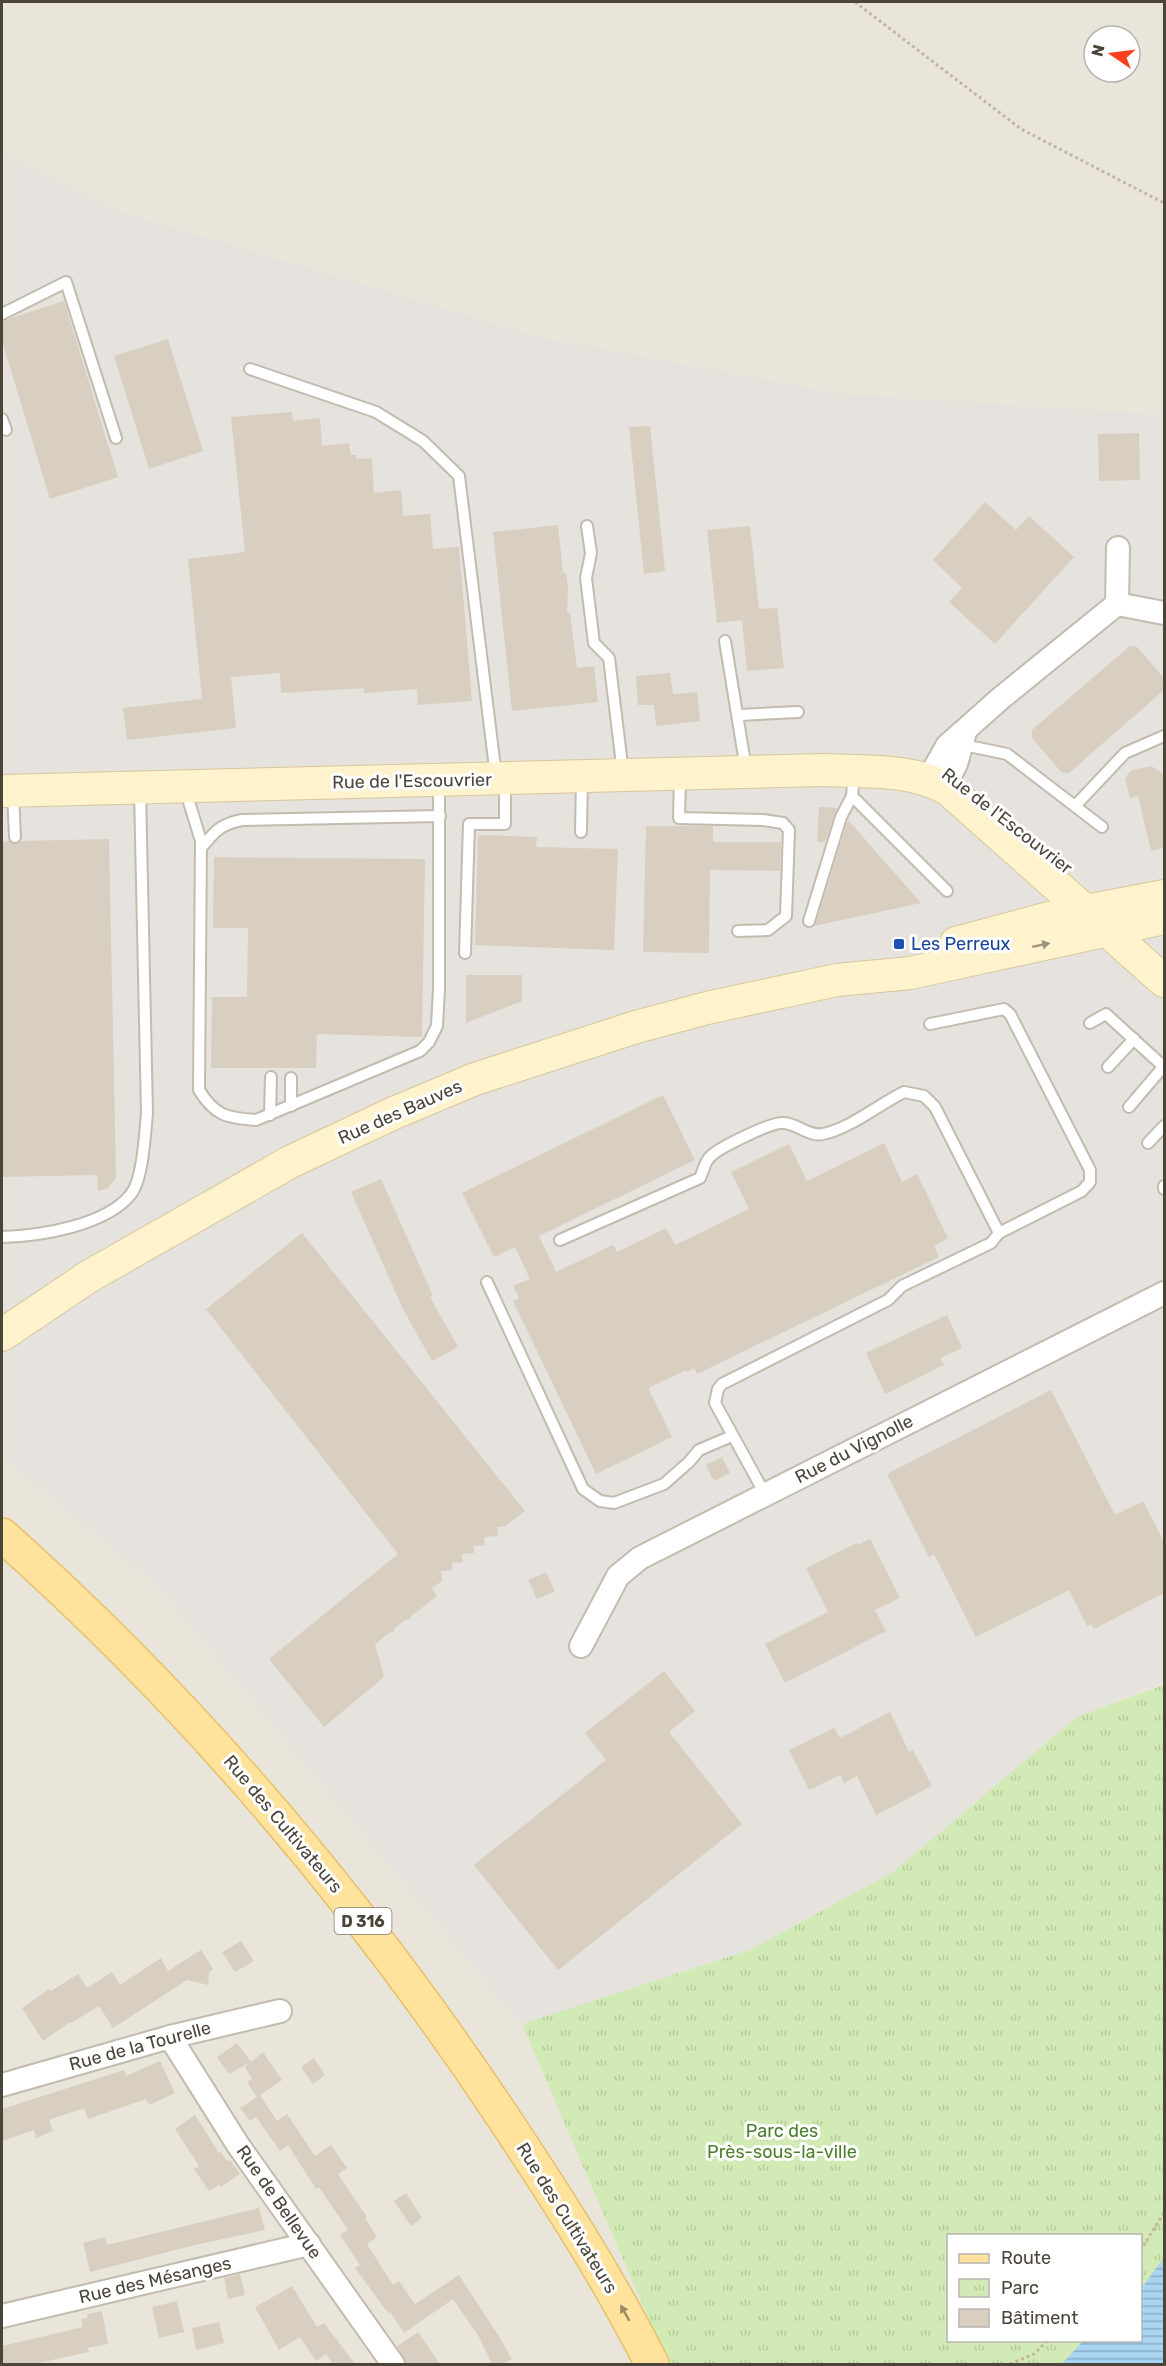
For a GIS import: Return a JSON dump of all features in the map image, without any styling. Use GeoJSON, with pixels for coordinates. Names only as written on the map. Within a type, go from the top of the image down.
{"type":"FeatureCollection","features":[{"type":"Feature","properties":{"kind":"main road","name":"Rue des Cultivateurs"},"geometry":{"type":"LineString","coordinates":[[2,1535],[60,1588],[156,1683],[257,1792],[347,1900],[394,1960],[540,2171],[603,2273],[652,2364]]}},
{"type":"Feature","properties":{"kind":"main road","name":"Rue des Cultivateurs"},"geometry":{"type":"LineString","coordinates":[[2,1556],[36,1587],[183,1735],[261,1821],[378,1967],[431,2039],[528,2189],[626,2364]]}},
{"type":"Feature","properties":{"kind":"street"},"geometry":{"type":"LineString","coordinates":[[1117,604],[1118,548]]}},
{"type":"Feature","properties":{"kind":"street"},"geometry":{"type":"LineString","coordinates":[[948,761],[1001,698],[1117,604],[1164,613]]}},
{"type":"Feature","properties":{"kind":"street","name":"Rue de l'Escouvrier"},"geometry":{"type":"LineString","coordinates":[[7,790],[823,770],[854,778],[902,775],[948,761]]}},
{"type":"Feature","properties":{"kind":"street","name":"Rue de l'Escouvrier"},"geometry":{"type":"LineString","coordinates":[[948,761],[970,807],[1032,864],[1121,918]]}},
{"type":"Feature","properties":{"kind":"street","name":"Rue de l'Escouvrier"},"geometry":{"type":"LineString","coordinates":[[948,761],[1121,918]]}},
{"type":"Feature","properties":{"kind":"street"},"geometry":{"type":"LineString","coordinates":[[1022,925],[1036,898],[1032,864]]}},
{"type":"Feature","properties":{"kind":"street"},"geometry":{"type":"LineString","coordinates":[[1121,918],[1164,896]]}},
{"type":"Feature","properties":{"kind":"street"},"geometry":{"type":"LineString","coordinates":[[1121,918],[1164,956]]}},
{"type":"Feature","properties":{"kind":"street"},"geometry":{"type":"LineString","coordinates":[[1121,918],[1164,981]]}},
{"type":"Feature","properties":{"kind":"street","name":"Rue des Bauves"},"geometry":{"type":"LineString","coordinates":[[2,1335],[88,1277],[290,1162],[394,1113],[475,1079],[636,1027],[707,1008],[837,980],[904,958],[1022,925],[1121,918]]}},
{"type":"Feature","properties":{"kind":"street","name":"Rue des Bauves"},"geometry":{"type":"LineString","coordinates":[[837,980],[910,973],[1121,918]]}},
{"type":"Feature","properties":{"kind":"street","name":"Rue du Vignolle"},"geometry":{"type":"LineString","coordinates":[[581,1646],[618,1576],[640,1558],[1164,1293]]}},
{"type":"Feature","properties":{"kind":"street","name":"Rue de la Tourelle"},"geometry":{"type":"LineString","coordinates":[[2,2085],[170,2037],[280,2011]]}},
{"type":"Feature","properties":{"kind":"street","name":"Rue de Bellevue"},"geometry":{"type":"LineString","coordinates":[[170,2037],[238,2145],[393,2364]]}},
{"type":"Feature","properties":{"kind":"street","name":"Rue des Mésanges"},"geometry":{"type":"LineString","coordinates":[[2,2316],[309,2244]]}},
{"type":"Feature","properties":{"kind":"lane"},"geometry":{"type":"LineString","coordinates":[[2,314],[66,282],[116,438]]}},
{"type":"Feature","properties":{"kind":"lane"},"geometry":{"type":"LineString","coordinates":[[250,369],[376,412],[423,441],[459,476],[505,824],[469,824],[465,953]]}},
{"type":"Feature","properties":{"kind":"lane"},"geometry":{"type":"LineString","coordinates":[[2,419],[6,430]]}},
{"type":"Feature","properties":{"kind":"lane"},"geometry":{"type":"LineString","coordinates":[[586,526],[591,553],[586,578],[594,643],[609,658],[624,776]]}},
{"type":"Feature","properties":{"kind":"lane"},"geometry":{"type":"LineString","coordinates":[[725,641],[747,773]]}},
{"type":"Feature","properties":{"kind":"lane"},"geometry":{"type":"LineString","coordinates":[[739,715],[798,712]]}},
{"type":"Feature","properties":{"kind":"lane"},"geometry":{"type":"LineString","coordinates":[[1075,806],[1125,753],[1164,736]]}},
{"type":"Feature","properties":{"kind":"lane"},"geometry":{"type":"LineString","coordinates":[[948,761],[1007,754],[1102,827]]}},
{"type":"Feature","properties":{"kind":"lane"},"geometry":{"type":"LineString","coordinates":[[680,774],[679,818],[764,820],[783,823],[789,830],[786,916],[768,930],[738,931]]}},
{"type":"Feature","properties":{"kind":"lane"},"geometry":{"type":"LineString","coordinates":[[581,832],[582,777]]}},
{"type":"Feature","properties":{"kind":"lane"},"geometry":{"type":"LineString","coordinates":[[854,778],[947,891]]}},
{"type":"Feature","properties":{"kind":"lane"},"geometry":{"type":"LineString","coordinates":[[809,921],[854,778]]}},
{"type":"Feature","properties":{"kind":"lane"},"geometry":{"type":"LineString","coordinates":[[190,786],[189,802],[201,841],[199,1090],[209,1106],[228,1118],[256,1120],[420,1052],[429,1042],[437,1026],[439,989],[439,781]]}},
{"type":"Feature","properties":{"kind":"lane"},"geometry":{"type":"LineString","coordinates":[[2,1237],[27,1236],[75,1227],[117,1207],[132,1193],[143,1155],[147,1113],[140,788]]}},
{"type":"Feature","properties":{"kind":"lane"},"geometry":{"type":"LineString","coordinates":[[7,790],[15,837]]}},
{"type":"Feature","properties":{"kind":"lane"},"geometry":{"type":"LineString","coordinates":[[201,848],[213,833],[226,823],[242,820],[440,816]]}},
{"type":"Feature","properties":{"kind":"lane"},"geometry":{"type":"LineString","coordinates":[[765,1494],[715,1403],[718,1389],[722,1384],[888,1300],[902,1286],[991,1243],[999,1233],[1082,1191],[1090,1182],[1090,1170],[1010,1014],[1004,1009],[930,1024]]}},
{"type":"Feature","properties":{"kind":"lane"},"geometry":{"type":"LineString","coordinates":[[1090,1023],[1106,1014],[1164,1067],[1129,1107]]}},
{"type":"Feature","properties":{"kind":"lane"},"geometry":{"type":"LineString","coordinates":[[1108,1067],[1134,1039]]}},
{"type":"Feature","properties":{"kind":"lane"},"geometry":{"type":"LineString","coordinates":[[270,1115],[271,1077]]}},
{"type":"Feature","properties":{"kind":"lane"},"geometry":{"type":"LineString","coordinates":[[291,1078],[291,1106]]}},
{"type":"Feature","properties":{"kind":"lane"},"geometry":{"type":"LineString","coordinates":[[560,1240],[700,1178],[709,1157],[764,1127],[782,1122],[795,1125],[815,1136],[825,1134],[904,1092],[924,1096],[935,1107],[999,1233]]}},
{"type":"Feature","properties":{"kind":"lane"},"geometry":{"type":"LineString","coordinates":[[1148,1143],[1164,1126]]}},
{"type":"Feature","properties":{"kind":"lane"},"geometry":{"type":"LineString","coordinates":[[486,1282],[582,1489],[588,1495],[600,1501],[614,1503],[664,1484],[699,1450],[732,1436]]}},
{"type":"Feature","properties":{"kind":"path"},"geometry":{"type":"LineString","coordinates":[[855,2],[1021,129],[1164,203]]}},
{"type":"Feature","properties":{"kind":"path"},"geometry":{"type":"LineString","coordinates":[[1142,2248],[1164,2213]]}},
{"type":"Feature","properties":{"kind":"path"},"geometry":{"type":"LineString","coordinates":[[1010,2364],[1034,2354],[1046,2342]]}},
{"type":"Feature","properties":{"kind":"shaded area"},"geometry":{"type":"Polygon","coordinates":[[[2,2],[1164,2],[1164,2364],[2,2364],[2,2]]]}},
{"type":"Feature","properties":{"kind":"shaded area"},"geometry":{"type":"Polygon","coordinates":[[[2,154],[123,213],[538,337],[840,394],[1164,415],[1164,1681],[1078,1716],[893,1872],[750,1950],[522,2024],[155,1583],[2,1457],[2,154]]]}},
{"type":"Feature","properties":{"kind":"green space","name":"Parc des Près-sous-la-ville"},"geometry":{"type":"Polygon","coordinates":[[[1164,1685],[1164,2364],[668,2364],[522,2024],[750,1950],[893,1872],[1078,1716],[1164,1685]]]}},
{"type":"Feature","properties":{"kind":"water"},"geometry":{"type":"Polygon","coordinates":[[[1164,2260],[1164,2364],[1062,2364],[1082,2342],[1142,2342],[1142,2288],[1164,2260]]]}},
{"type":"Feature","properties":{"kind":"building"},"geometry":{"type":"Polygon","coordinates":[[[64,301],[118,477],[50,499],[2,341],[2,321],[64,301]]]}},
{"type":"Feature","properties":{"kind":"building"},"geometry":{"type":"Polygon","coordinates":[[[168,339],[203,451],[149,469],[114,356],[168,339]]]}},
{"type":"Feature","properties":{"kind":"building"},"geometry":{"type":"Polygon","coordinates":[[[292,412],[293,421],[320,418],[322,446],[349,443],[351,455],[356,455],[356,459],[372,458],[374,493],[401,490],[403,516],[430,514],[433,549],[459,547],[472,701],[418,705],[417,689],[364,693],[364,688],[281,693],[280,673],[231,677],[236,728],[127,740],[123,708],[202,699],[188,559],[245,552],[231,417],[292,412]]]}},
{"type":"Feature","properties":{"kind":"building"},"geometry":{"type":"Polygon","coordinates":[[[650,426],[665,571],[644,574],[629,427],[650,426]]]}},
{"type":"Feature","properties":{"kind":"building"},"geometry":{"type":"Polygon","coordinates":[[[1139,433],[1140,480],[1099,481],[1098,434],[1139,433]]]}},
{"type":"Feature","properties":{"kind":"building"},"geometry":{"type":"Polygon","coordinates":[[[985,502],[1016,530],[1029,516],[1074,557],[995,644],[949,602],[962,588],[933,560],[985,502]]]}},
{"type":"Feature","properties":{"kind":"building"},"geometry":{"type":"Polygon","coordinates":[[[558,525],[563,573],[566,573],[568,588],[567,613],[570,613],[577,668],[594,666],[598,702],[512,711],[493,532],[558,525]]]}},
{"type":"Feature","properties":{"kind":"building"},"geometry":{"type":"Polygon","coordinates":[[[750,526],[759,609],[777,608],[784,668],[747,671],[742,620],[717,623],[707,530],[750,526]]]}},
{"type":"Feature","properties":{"kind":"building"},"geometry":{"type":"Polygon","coordinates":[[[1130,646],[1137,647],[1164,678],[1164,690],[1069,773],[1061,772],[1032,738],[1032,730],[1130,646]]]}},
{"type":"Feature","properties":{"kind":"building"},"geometry":{"type":"Polygon","coordinates":[[[670,673],[673,694],[697,692],[700,721],[656,726],[654,705],[638,705],[636,676],[670,673]]]}},
{"type":"Feature","properties":{"kind":"building"},"geometry":{"type":"Polygon","coordinates":[[[1151,766],[1164,774],[1164,847],[1151,851],[1138,796],[1130,798],[1125,779],[1130,771],[1151,766]]]}},
{"type":"Feature","properties":{"kind":"building"},"geometry":{"type":"Polygon","coordinates":[[[819,807],[837,808],[825,842],[817,842],[819,807]]]}},
{"type":"Feature","properties":{"kind":"building"},"geometry":{"type":"Polygon","coordinates":[[[848,820],[921,903],[814,926],[816,923],[848,820]]]}},
{"type":"Feature","properties":{"kind":"building"},"geometry":{"type":"Polygon","coordinates":[[[646,826],[713,826],[713,842],[781,842],[780,871],[710,870],[709,953],[643,952],[646,826]]]}},
{"type":"Feature","properties":{"kind":"building"},"geometry":{"type":"Polygon","coordinates":[[[478,835],[537,837],[536,847],[618,849],[614,950],[475,945],[478,835]]]}},
{"type":"Feature","properties":{"kind":"building"},"geometry":{"type":"Polygon","coordinates":[[[109,839],[116,1178],[108,1188],[98,1191],[97,1175],[2,1177],[2,842],[9,841],[15,844],[21,841],[109,839]]]}},
{"type":"Feature","properties":{"kind":"building"},"geometry":{"type":"Polygon","coordinates":[[[214,857],[425,859],[422,1037],[317,1034],[316,1068],[211,1068],[212,997],[247,997],[248,928],[213,928],[214,857]]]}},
{"type":"Feature","properties":{"kind":"building"},"geometry":{"type":"Polygon","coordinates":[[[466,975],[522,975],[522,1001],[466,1023],[466,975]]]}},
{"type":"Feature","properties":{"kind":"building"},"geometry":{"type":"Polygon","coordinates":[[[663,1095],[695,1160],[539,1236],[556,1272],[613,1245],[617,1252],[666,1228],[675,1245],[749,1209],[731,1172],[789,1144],[807,1181],[884,1143],[902,1182],[917,1174],[948,1238],[934,1246],[939,1257],[697,1374],[694,1368],[687,1372],[686,1370],[650,1387],[649,1390],[672,1437],[596,1474],[513,1301],[519,1298],[513,1286],[530,1279],[515,1247],[494,1257],[462,1193],[663,1095]]]}},
{"type":"Feature","properties":{"kind":"building"},"geometry":{"type":"Polygon","coordinates":[[[381,1179],[433,1296],[430,1297],[458,1347],[432,1361],[403,1309],[351,1192],[381,1179]]]}},
{"type":"Feature","properties":{"kind":"building"},"geometry":{"type":"Polygon","coordinates":[[[302,1233],[525,1511],[505,1526],[497,1527],[498,1536],[484,1537],[485,1545],[474,1546],[474,1553],[462,1554],[463,1562],[452,1563],[452,1570],[441,1571],[442,1581],[432,1588],[437,1596],[410,1619],[405,1620],[394,1629],[394,1632],[389,1633],[375,1644],[384,1677],[324,1727],[269,1659],[398,1554],[206,1309],[302,1233]]]}},
{"type":"Feature","properties":{"kind":"building"},"geometry":{"type":"Polygon","coordinates":[[[947,1315],[962,1348],[940,1358],[944,1365],[885,1394],[866,1353],[947,1315]]]}},
{"type":"Feature","properties":{"kind":"building"},"geometry":{"type":"Polygon","coordinates":[[[1051,1390],[1115,1515],[1143,1501],[1164,1542],[1164,1593],[1094,1629],[1091,1624],[1087,1626],[1069,1590],[976,1637],[934,1554],[929,1557],[887,1474],[1051,1390]]]}},
{"type":"Feature","properties":{"kind":"building"},"geometry":{"type":"Polygon","coordinates":[[[722,1457],[730,1473],[714,1481],[706,1465],[722,1457]]]}},
{"type":"Feature","properties":{"kind":"building"},"geometry":{"type":"Polygon","coordinates":[[[870,1539],[900,1598],[875,1610],[886,1631],[785,1683],[765,1644],[828,1612],[806,1568],[870,1539]]]}},
{"type":"Feature","properties":{"kind":"building"},"geometry":{"type":"Polygon","coordinates":[[[546,1572],[555,1591],[537,1599],[528,1580],[546,1572]]]}},
{"type":"Feature","properties":{"kind":"building"},"geometry":{"type":"Polygon","coordinates":[[[664,1671],[695,1711],[669,1732],[742,1824],[558,1970],[474,1865],[606,1760],[585,1733],[664,1671]]]}},
{"type":"Feature","properties":{"kind":"building"},"geometry":{"type":"Polygon","coordinates":[[[890,1712],[909,1752],[913,1750],[932,1786],[876,1815],[857,1776],[844,1783],[840,1775],[809,1790],[789,1750],[834,1728],[840,1738],[890,1712]]]}},
{"type":"Feature","properties":{"kind":"building"},"geometry":{"type":"Polygon","coordinates":[[[241,1941],[254,1961],[235,1972],[222,1952],[241,1941]]]}},
{"type":"Feature","properties":{"kind":"building"},"geometry":{"type":"Polygon","coordinates":[[[201,1950],[213,1969],[209,1972],[208,1985],[187,1980],[113,2028],[99,2006],[70,2022],[43,2041],[22,2008],[49,1989],[51,1991],[78,1974],[87,1988],[112,1972],[120,1985],[161,1958],[168,1971],[201,1950]]]}},
{"type":"Feature","properties":{"kind":"building"},"geometry":{"type":"Polygon","coordinates":[[[237,2043],[251,2062],[229,2074],[217,2057],[237,2043]]]}},
{"type":"Feature","properties":{"kind":"building"},"geometry":{"type":"Polygon","coordinates":[[[263,2052],[282,2080],[260,2095],[277,2121],[287,2114],[315,2156],[331,2145],[347,2168],[338,2174],[367,2217],[365,2218],[377,2237],[367,2244],[393,2285],[399,2281],[415,2304],[459,2275],[512,2359],[501,2364],[492,2364],[479,2337],[453,2299],[404,2333],[355,2268],[360,2265],[340,2235],[348,2230],[319,2187],[316,2189],[288,2145],[280,2151],[256,2117],[250,2121],[240,2108],[257,2097],[247,2082],[252,2079],[245,2067],[263,2052]]]}},
{"type":"Feature","properties":{"kind":"building"},"geometry":{"type":"Polygon","coordinates":[[[314,2058],[325,2075],[313,2084],[301,2067],[314,2058]]]}},
{"type":"Feature","properties":{"kind":"building"},"geometry":{"type":"Polygon","coordinates":[[[160,2061],[175,2093],[149,2105],[146,2099],[88,2119],[84,2108],[49,2120],[53,2131],[36,2138],[34,2130],[2,2141],[2,2109],[124,2070],[126,2076],[160,2061]]]}},
{"type":"Feature","properties":{"kind":"building"},"geometry":{"type":"Polygon","coordinates":[[[195,2115],[219,2153],[221,2152],[227,2161],[230,2160],[240,2174],[221,2187],[219,2185],[209,2191],[194,2169],[199,2166],[175,2129],[195,2115]]]}},
{"type":"Feature","properties":{"kind":"building"},"geometry":{"type":"Polygon","coordinates":[[[406,2193],[422,2218],[411,2226],[394,2201],[406,2193]]]}},
{"type":"Feature","properties":{"kind":"building"},"geometry":{"type":"Polygon","coordinates":[[[259,2208],[265,2230],[90,2272],[83,2243],[105,2237],[107,2245],[259,2208]]]}},
{"type":"Feature","properties":{"kind":"building"},"geometry":{"type":"Polygon","coordinates":[[[240,2274],[245,2295],[228,2299],[224,2278],[240,2274]]]}},
{"type":"Feature","properties":{"kind":"building"},"geometry":{"type":"Polygon","coordinates":[[[292,2286],[317,2327],[324,2323],[355,2364],[333,2364],[326,2354],[316,2361],[300,2337],[279,2350],[255,2307],[292,2286]]]}},
{"type":"Feature","properties":{"kind":"building"},"geometry":{"type":"Polygon","coordinates":[[[177,2301],[184,2332],[159,2338],[152,2307],[177,2301]]]}},
{"type":"Feature","properties":{"kind":"building"},"geometry":{"type":"Polygon","coordinates":[[[102,2311],[108,2344],[88,2348],[89,2352],[34,2364],[2,2364],[2,2346],[83,2327],[81,2319],[88,2318],[87,2314],[102,2311]]]}},
{"type":"Feature","properties":{"kind":"building"},"geometry":{"type":"Polygon","coordinates":[[[219,2322],[224,2343],[196,2350],[192,2328],[219,2322]]]}},
{"type":"Feature","properties":{"kind":"building"},"geometry":{"type":"Polygon","coordinates":[[[418,2332],[440,2364],[406,2364],[397,2346],[418,2332]]]}},
{"type":"Feature","properties":{"kind":"place","name":"Les Perreux"},"geometry":{"type":"Point","coordinates":[899,944]}}]}
